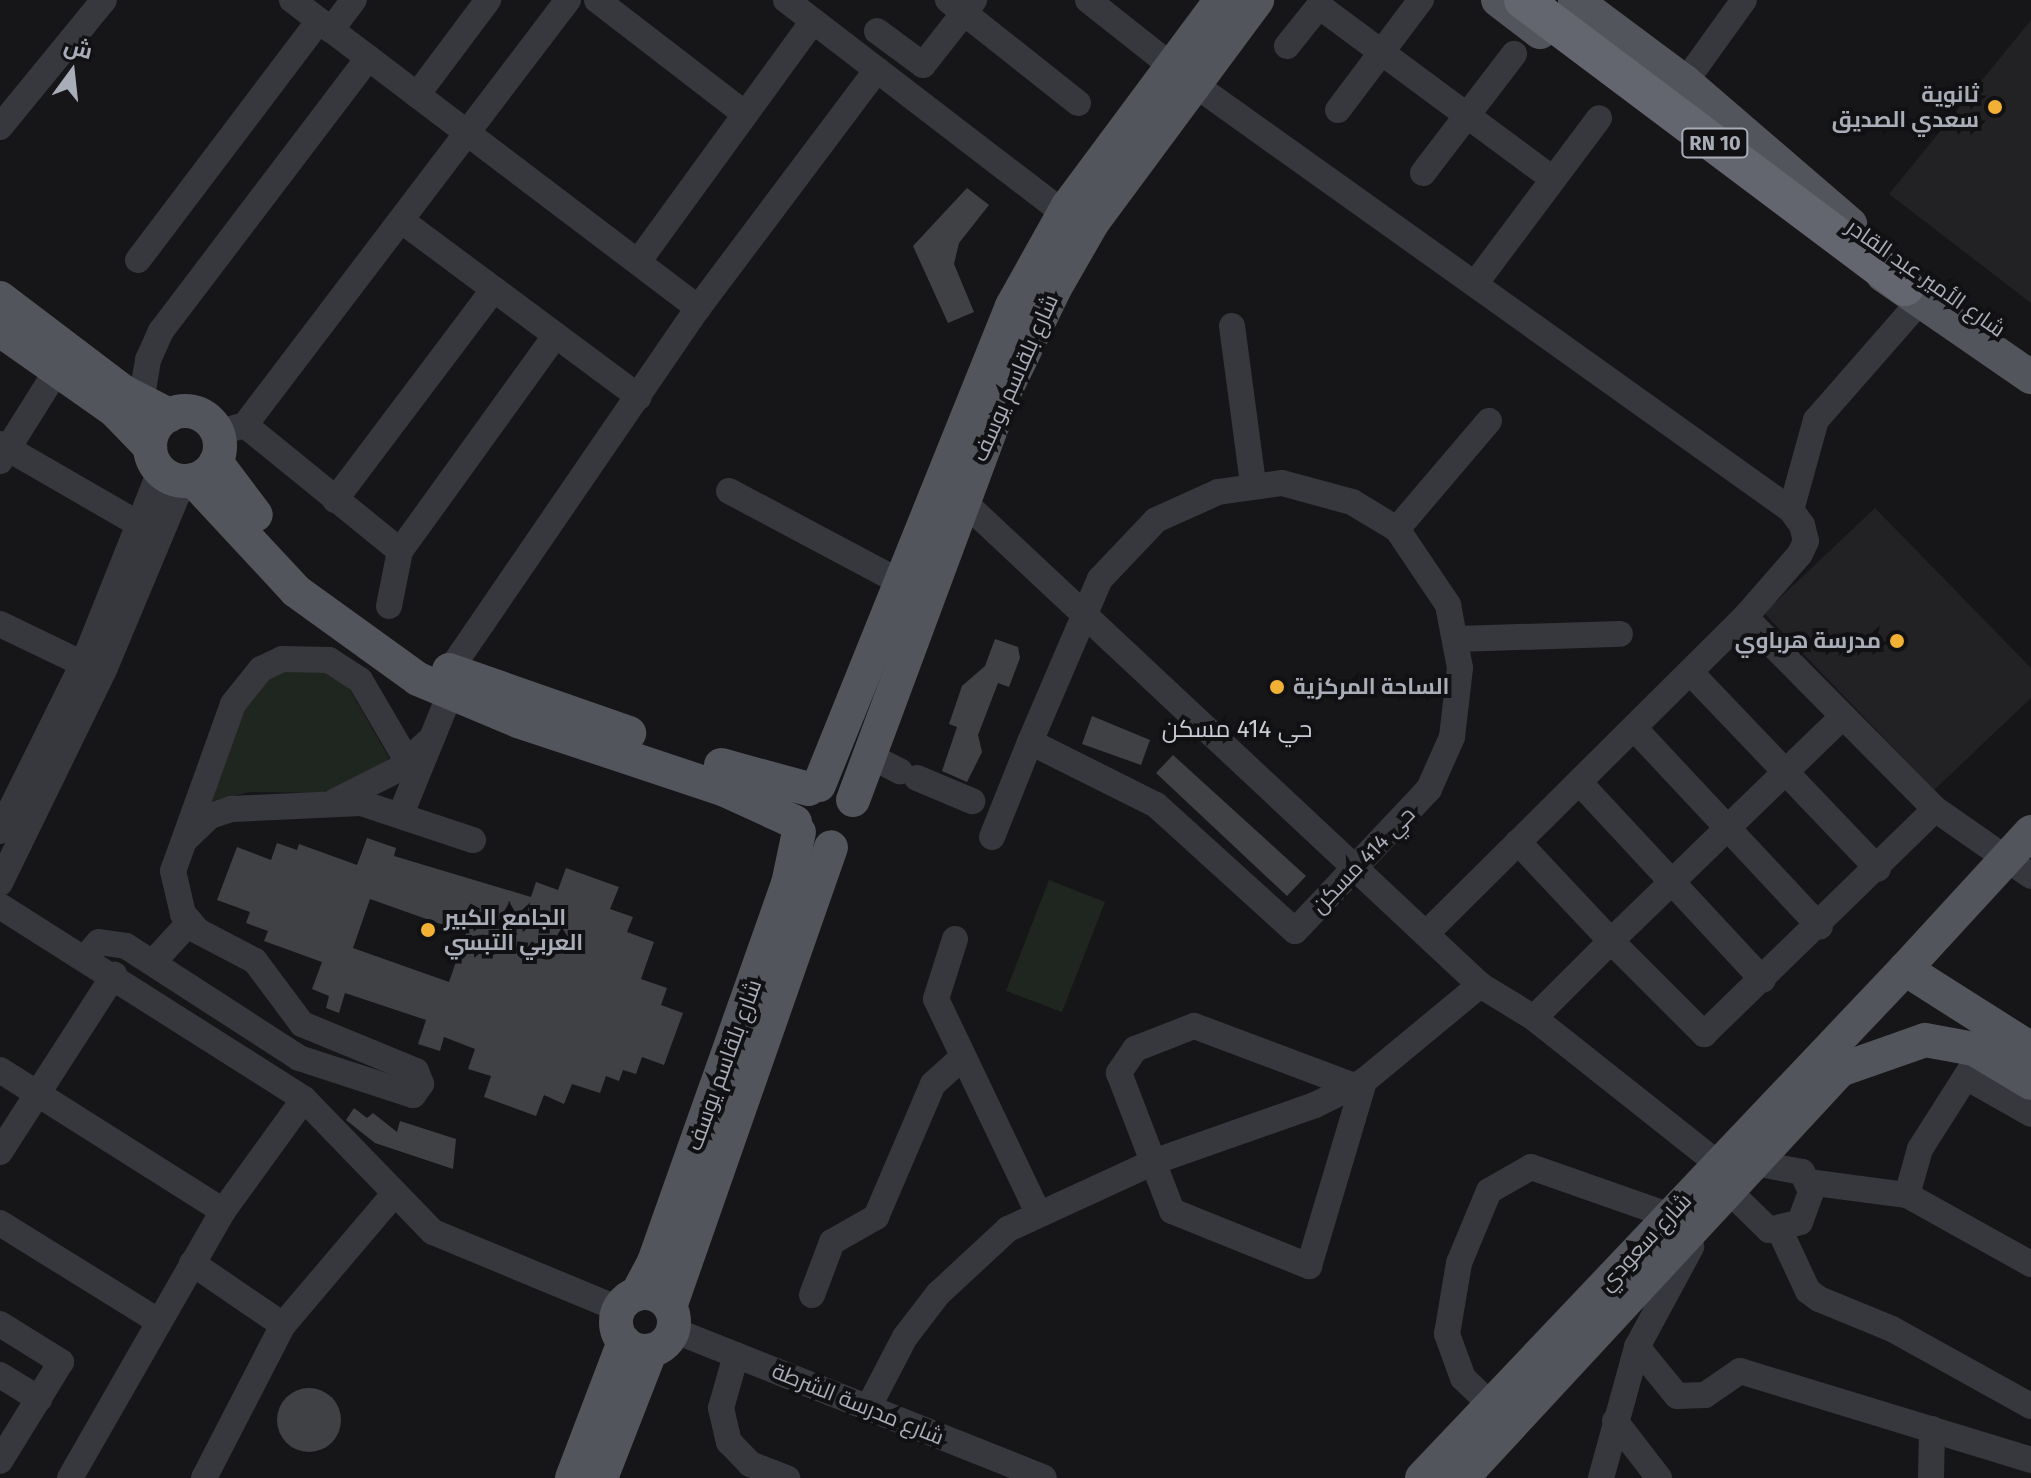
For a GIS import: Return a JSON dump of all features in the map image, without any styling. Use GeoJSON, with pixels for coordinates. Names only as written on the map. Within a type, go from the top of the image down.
{"type":"FeatureCollection","features":[{"type":"Feature","properties":{"kind":"highway","name":"RN 10"},"geometry":{"type":"LineString","coordinates":[[1523,0],[1914,293]]}},
{"type":"Feature","properties":{"kind":"highway","name":"RN 10"},"geometry":{"type":"LineString","coordinates":[[1544,0],[1822,204]]}},
{"type":"Feature","properties":{"kind":"main road","name":"شارع بلقاسم يوسف"},"geometry":{"type":"LineString","coordinates":[[853,800],[963,501],[1055,288],[1182,75],[1221,0]]}},
{"type":"Feature","properties":{"kind":"main road","name":"شارع بلقاسم يوسف"},"geometry":{"type":"LineString","coordinates":[[814,787],[1012,306],[1064,213],[1182,75],[1257,0]]}},
{"type":"Feature","properties":{"kind":"main road","name":"شارع الأمير عبد القادر"},"geometry":{"type":"LineString","coordinates":[[1498,0],[1794,219],[1914,293],[2031,377]]}},
{"type":"Feature","properties":{"kind":"main road","name":"شارع الأمير عبد القادر"},"geometry":{"type":"LineString","coordinates":[[1575,0],[1685,82],[1822,204],[2031,351]]}},
{"type":"Feature","properties":{"kind":"main road"},"geometry":{"type":"LineString","coordinates":[[0,298],[155,408],[202,416],[195,457]]}},
{"type":"Feature","properties":{"kind":"main road"},"geometry":{"type":"LineString","coordinates":[[0,330],[124,418],[195,457],[335,595],[450,682],[725,790],[797,827],[813,845],[831,847],[854,831],[853,800],[839,787],[766,781],[450,682]]}},
{"type":"Feature","properties":{"kind":"main road"},"geometry":{"type":"LineString","coordinates":[[155,408],[151,434],[195,457]]}},
{"type":"Feature","properties":{"kind":"main road"},"geometry":{"type":"LineString","coordinates":[[797,827],[797,804],[814,787]]}},
{"type":"Feature","properties":{"kind":"main road","name":"شارع بلقاسم يوسف"},"geometry":{"type":"LineString","coordinates":[[601,1478],[646,1322],[788,884],[797,827]]}},
{"type":"Feature","properties":{"kind":"main road","name":"شارع سعودي"},"geometry":{"type":"LineString","coordinates":[[1462,1478],[1867,1007],[2019,867],[2031,832]]}},
{"type":"Feature","properties":{"kind":"main road","name":"شارع بلقاسم يوسف"},"geometry":{"type":"LineString","coordinates":[[572,1478],[646,1322],[831,847]]}},
{"type":"Feature","properties":{"kind":"main road"},"geometry":{"type":"LineString","coordinates":[[1905,969],[2031,1049]]}},
{"type":"Feature","properties":{"kind":"main road"},"geometry":{"type":"LineString","coordinates":[[1867,1007],[1884,1034],[1901,1043]]}},
{"type":"Feature","properties":{"kind":"main road","name":"شارع سعودي"},"geometry":{"type":"LineString","coordinates":[[1422,1478],[1671,1216],[1722,1177],[1752,1160],[1840,1070],[1901,1043],[1952,1042],[1974,1065],[2031,1083]]}},
{"type":"Feature","properties":{"kind":"street"},"geometry":{"type":"LineString","coordinates":[[0,127],[104,0]]}},
{"type":"Feature","properties":{"kind":"street"},"geometry":{"type":"LineString","coordinates":[[292,0],[698,308]]}},
{"type":"Feature","properties":{"kind":"street"},"geometry":{"type":"LineString","coordinates":[[138,260],[325,25],[354,0]]}},
{"type":"Feature","properties":{"kind":"street"},"geometry":{"type":"LineString","coordinates":[[417,95],[488,0]]}},
{"type":"Feature","properties":{"kind":"street"},"geometry":{"type":"LineString","coordinates":[[0,831],[83,664],[142,526],[195,457],[402,221],[568,0]]}},
{"type":"Feature","properties":{"kind":"street"},"geometry":{"type":"LineString","coordinates":[[597,0],[745,114]]}},
{"type":"Feature","properties":{"kind":"street"},"geometry":{"type":"LineString","coordinates":[[786,0],[1064,213]]}},
{"type":"Feature","properties":{"kind":"street"},"geometry":{"type":"LineString","coordinates":[[1338,110],[1421,0]]}},
{"type":"Feature","properties":{"kind":"street"},"geometry":{"type":"LineString","coordinates":[[1685,82],[1744,0]]}},
{"type":"Feature","properties":{"kind":"street"},"geometry":{"type":"LineString","coordinates":[[1094,2],[1182,75],[1791,510],[1806,541],[1745,617],[1426,934]]}},
{"type":"Feature","properties":{"kind":"street"},"geometry":{"type":"LineString","coordinates":[[877,31],[923,65],[962,4],[1078,103]]}},
{"type":"Feature","properties":{"kind":"street"},"geometry":{"type":"LineString","coordinates":[[1287,46],[1319,6],[1553,179]]}},
{"type":"Feature","properties":{"kind":"street"},"geometry":{"type":"LineString","coordinates":[[638,262],[813,21]]}},
{"type":"Feature","properties":{"kind":"street"},"geometry":{"type":"LineString","coordinates":[[1423,173],[1514,54]]}},
{"type":"Feature","properties":{"kind":"street"},"geometry":{"type":"LineString","coordinates":[[155,408],[148,360],[161,331],[368,58]]}},
{"type":"Feature","properties":{"kind":"street"},"geometry":{"type":"LineString","coordinates":[[401,814],[412,769],[432,738],[450,682],[698,308],[877,70]]}},
{"type":"Feature","properties":{"kind":"street"},"geometry":{"type":"LineString","coordinates":[[1475,284],[1599,118]]}},
{"type":"Feature","properties":{"kind":"street"},"geometry":{"type":"LineString","coordinates":[[402,221],[639,397]]}},
{"type":"Feature","properties":{"kind":"street"},"geometry":{"type":"LineString","coordinates":[[335,500],[494,289]]}},
{"type":"Feature","properties":{"kind":"street"},"geometry":{"type":"LineString","coordinates":[[1791,510],[1816,420],[1914,293]]}},
{"type":"Feature","properties":{"kind":"street"},"geometry":{"type":"LineString","coordinates":[[1232,326],[1253,484]]}},
{"type":"Feature","properties":{"kind":"street"},"geometry":{"type":"LineString","coordinates":[[389,606],[400,551],[556,335]]}},
{"type":"Feature","properties":{"kind":"street"},"geometry":{"type":"LineString","coordinates":[[57,370],[2,451],[142,526]]}},
{"type":"Feature","properties":{"kind":"street"},"geometry":{"type":"LineString","coordinates":[[1397,529],[1489,421]]}},
{"type":"Feature","properties":{"kind":"street"},"geometry":{"type":"LineString","coordinates":[[195,457],[335,500],[400,551]]}},
{"type":"Feature","properties":{"kind":"street"},"geometry":{"type":"LineString","coordinates":[[0,883],[104,670],[195,457]]}},
{"type":"Feature","properties":{"kind":"street","name":"حي 414 مسكن"},"geometry":{"type":"LineString","coordinates":[[868,755],[987,814],[1030,742],[1083,611],[1100,579],[1156,520],[1188,502],[1253,484],[1282,483],[1339,498],[1397,529],[1444,599],[1457,639],[1458,705],[1443,763],[1404,821],[1295,931],[1156,805],[1030,742]]}},
{"type":"Feature","properties":{"kind":"street"},"geometry":{"type":"LineString","coordinates":[[729,491],[898,581]]}},
{"type":"Feature","properties":{"kind":"street"},"geometry":{"type":"LineString","coordinates":[[963,501],[1480,985],[1534,1018],[1722,1177],[1747,1213],[1780,1231],[1808,1291],[1819,1299],[1916,1341],[2031,1406]]}},
{"type":"Feature","properties":{"kind":"street"},"geometry":{"type":"LineString","coordinates":[[1745,617],[1935,809],[2019,867]]}},
{"type":"Feature","properties":{"kind":"street"},"geometry":{"type":"LineString","coordinates":[[0,624],[83,664]]}},
{"type":"Feature","properties":{"kind":"street"},"geometry":{"type":"LineString","coordinates":[[1457,639],[1620,634]]}},
{"type":"Feature","properties":{"kind":"street"},"geometry":{"type":"LineString","coordinates":[[85,958],[99,942],[112,940],[155,960],[299,1058],[401,1096],[419,1088],[416,1071],[314,1031],[280,995],[255,961],[190,922],[175,893],[179,850],[233,704],[261,669],[282,659],[305,656],[345,668],[371,695],[412,769]]}},
{"type":"Feature","properties":{"kind":"street"},"geometry":{"type":"LineString","coordinates":[[1690,672],[1878,869]]}},
{"type":"Feature","properties":{"kind":"street"},"geometry":{"type":"LineString","coordinates":[[1534,1018],[1843,716]]}},
{"type":"Feature","properties":{"kind":"street"},"geometry":{"type":"LineString","coordinates":[[1634,728],[1820,927]]}},
{"type":"Feature","properties":{"kind":"street"},"geometry":{"type":"LineString","coordinates":[[314,807],[412,769]]}},
{"type":"Feature","properties":{"kind":"street"},"geometry":{"type":"LineString","coordinates":[[1579,782],[1763,980]]}},
{"type":"Feature","properties":{"kind":"street"},"geometry":{"type":"LineString","coordinates":[[179,850],[192,830],[232,809],[361,803],[473,840]]}},
{"type":"Feature","properties":{"kind":"street"},"geometry":{"type":"LineString","coordinates":[[1518,842],[1704,1034],[1820,927],[1935,809]]}},
{"type":"Feature","properties":{"kind":"street","name":"شارع مدرسة الشرطة"},"geometry":{"type":"LineString","coordinates":[[0,906],[114,975],[304,1099],[394,1194],[448,1241],[868,1408],[1009,1472],[1044,1478]]}},
{"type":"Feature","properties":{"kind":"street"},"geometry":{"type":"LineString","coordinates":[[155,960],[190,922]]}},
{"type":"Feature","properties":{"kind":"street"},"geometry":{"type":"LineString","coordinates":[[955,939],[936,999],[1038,1213]]}},
{"type":"Feature","properties":{"kind":"street"},"geometry":{"type":"LineString","coordinates":[[0,1152],[114,975]]}},
{"type":"Feature","properties":{"kind":"street"},"geometry":{"type":"LineString","coordinates":[[868,1408],[905,1337],[938,1294],[985,1247],[1038,1213],[1156,1161],[1359,1084],[1480,985]]}},
{"type":"Feature","properties":{"kind":"street"},"geometry":{"type":"LineString","coordinates":[[260,1031],[280,995]]}},
{"type":"Feature","properties":{"kind":"street"},"geometry":{"type":"LineString","coordinates":[[1207,1029],[1359,1084],[1309,1266],[1183,1220],[1166,1199],[1156,1161],[1119,1073],[1135,1049],[1183,1030],[1207,1029]]}},
{"type":"Feature","properties":{"kind":"street"},"geometry":{"type":"LineString","coordinates":[[812,1295],[832,1242],[876,1217],[933,1084],[963,1057]]}},
{"type":"Feature","properties":{"kind":"street"},"geometry":{"type":"LineString","coordinates":[[1907,1195],[1920,1149],[1974,1065],[2031,1114]]}},
{"type":"Feature","properties":{"kind":"street"},"geometry":{"type":"LineString","coordinates":[[0,1070],[223,1211]]}},
{"type":"Feature","properties":{"kind":"street"},"geometry":{"type":"LineString","coordinates":[[70,1478],[223,1211],[304,1099]]}},
{"type":"Feature","properties":{"kind":"street"},"geometry":{"type":"LineString","coordinates":[[1752,1160],[1783,1164],[1808,1182],[1907,1195],[2031,1264]]}},
{"type":"Feature","properties":{"kind":"street"},"geometry":{"type":"LineString","coordinates":[[1492,1406],[1463,1378],[1447,1334],[1459,1263],[1489,1191],[1531,1167],[1671,1216]]}},
{"type":"Feature","properties":{"kind":"street"},"geometry":{"type":"LineString","coordinates":[[1654,1471],[1601,1477],[1637,1347],[1654,1307],[1722,1177]]}},
{"type":"Feature","properties":{"kind":"street"},"geometry":{"type":"LineString","coordinates":[[1780,1231],[1807,1213],[1808,1182]]}},
{"type":"Feature","properties":{"kind":"street"},"geometry":{"type":"LineString","coordinates":[[204,1478],[283,1325],[394,1194]]}},
{"type":"Feature","properties":{"kind":"street"},"geometry":{"type":"LineString","coordinates":[[0,1223],[158,1321]]}},
{"type":"Feature","properties":{"kind":"street"},"geometry":{"type":"LineString","coordinates":[[192,1263],[283,1325]]}},
{"type":"Feature","properties":{"kind":"street"},"geometry":{"type":"LineString","coordinates":[[0,1324],[61,1362],[0,1461]]}},
{"type":"Feature","properties":{"kind":"street"},"geometry":{"type":"LineString","coordinates":[[1637,1347],[1677,1396],[1687,1399],[1740,1371],[2031,1460]]}},
{"type":"Feature","properties":{"kind":"street"},"geometry":{"type":"LineString","coordinates":[[736,1355],[721,1408],[729,1442],[750,1464],[787,1478]]}},
{"type":"Feature","properties":{"kind":"street"},"geometry":{"type":"LineString","coordinates":[[0,1375],[39,1399]]}},
{"type":"Feature","properties":{"kind":"street"},"geometry":{"type":"LineString","coordinates":[[1615,1421],[1654,1471]]}},
{"type":"Feature","properties":{"kind":"street"},"geometry":{"type":"LineString","coordinates":[[1931,1478],[1932,1429]]}},
{"type":"Feature","properties":{"kind":"shaded area","name":"ثانوية سعدي الصديق"},"geometry":{"type":"Polygon","coordinates":[[[2031,20],[2031,303],[1889,194],[2031,20]]]}},
{"type":"Feature","properties":{"kind":"shaded area","name":"مدرسة هرباوي"},"geometry":{"type":"Polygon","coordinates":[[[1875,508],[2031,668],[2031,698],[1934,790],[1764,613],[1875,508]]]}},
{"type":"Feature","properties":{"kind":"shaded area"},"geometry":{"type":"Polygon","coordinates":[[[303,665],[343,678],[390,759],[322,793],[250,792],[208,802],[247,698],[261,681],[303,665]]]}},
{"type":"Feature","properties":{"kind":"shaded area"},"geometry":{"type":"Polygon","coordinates":[[[1049,880],[1105,902],[1062,1012],[1006,991],[1049,880]]]}},
{"type":"Feature","properties":{"kind":"building"},"geometry":{"type":"Polygon","coordinates":[[[967,188],[989,205],[959,243],[954,264],[974,312],[948,323],[913,246],[967,188]]]}},
{"type":"Feature","properties":{"kind":"building"},"geometry":{"type":"Polygon","coordinates":[[[995,639],[1018,647],[1020,658],[1009,687],[998,683],[978,735],[982,752],[967,782],[942,771],[957,727],[949,724],[962,686],[985,666],[995,639]]]}},
{"type":"Feature","properties":{"kind":"building"},"geometry":{"type":"Polygon","coordinates":[[[1092,716],[1150,740],[1141,765],[1082,744],[1092,716]]]}},
{"type":"Feature","properties":{"kind":"building"},"geometry":{"type":"Polygon","coordinates":[[[1173,755],[1306,876],[1287,896],[1156,773],[1173,755]]]}},
{"type":"Feature","properties":{"kind":"building"},"geometry":{"type":"Polygon","coordinates":[[[367,838],[396,848],[394,856],[531,897],[536,882],[558,890],[566,868],[619,887],[610,909],[633,917],[627,932],[654,942],[641,979],[667,988],[661,1005],[683,1013],[664,1065],[642,1057],[636,1074],[623,1070],[619,1081],[606,1076],[600,1093],[572,1084],[564,1104],[544,1095],[536,1116],[484,1097],[491,1076],[468,1069],[475,1049],[444,1037],[440,1051],[418,1044],[426,1020],[345,993],[339,1013],[326,1008],[329,996],[312,989],[322,962],[264,941],[268,931],[246,923],[250,912],[217,900],[237,847],[271,860],[277,843],[297,850],[299,844],[357,865],[367,838]],[[370,899],[353,948],[449,982],[466,933],[370,899]]]}},
{"type":"Feature","properties":{"kind":"building"},"geometry":{"type":"Polygon","coordinates":[[[354,1108],[367,1118],[373,1113],[397,1132],[400,1121],[456,1139],[453,1169],[375,1143],[346,1120],[354,1108]]]}},
{"type":"Feature","properties":{"kind":"building"},"geometry":{"type":"Polygon","coordinates":[[[309,1388],[332,1397],[341,1420],[332,1443],[309,1452],[286,1443],[277,1420],[286,1397],[309,1388]]]}},
{"type":"Feature","properties":{"kind":"place","name":"ثانوية سعدي الصديق"},"geometry":{"type":"Point","coordinates":[1995,107]}},
{"type":"Feature","properties":{"kind":"place","name":"مدرسة هرباوي"},"geometry":{"type":"Point","coordinates":[1897,641]}},
{"type":"Feature","properties":{"kind":"place","name":"الساحة المركزية"},"geometry":{"type":"Point","coordinates":[1277,687]}},
{"type":"Feature","properties":{"kind":"place","name":"الجامع الكبير العربي التبسي"},"geometry":{"type":"Point","coordinates":[428,930]}},
{"type":"Feature","properties":{"kind":"district","name":"حي 414 مسكن"},"geometry":{"type":"Point","coordinates":[1237,730]}}]}
